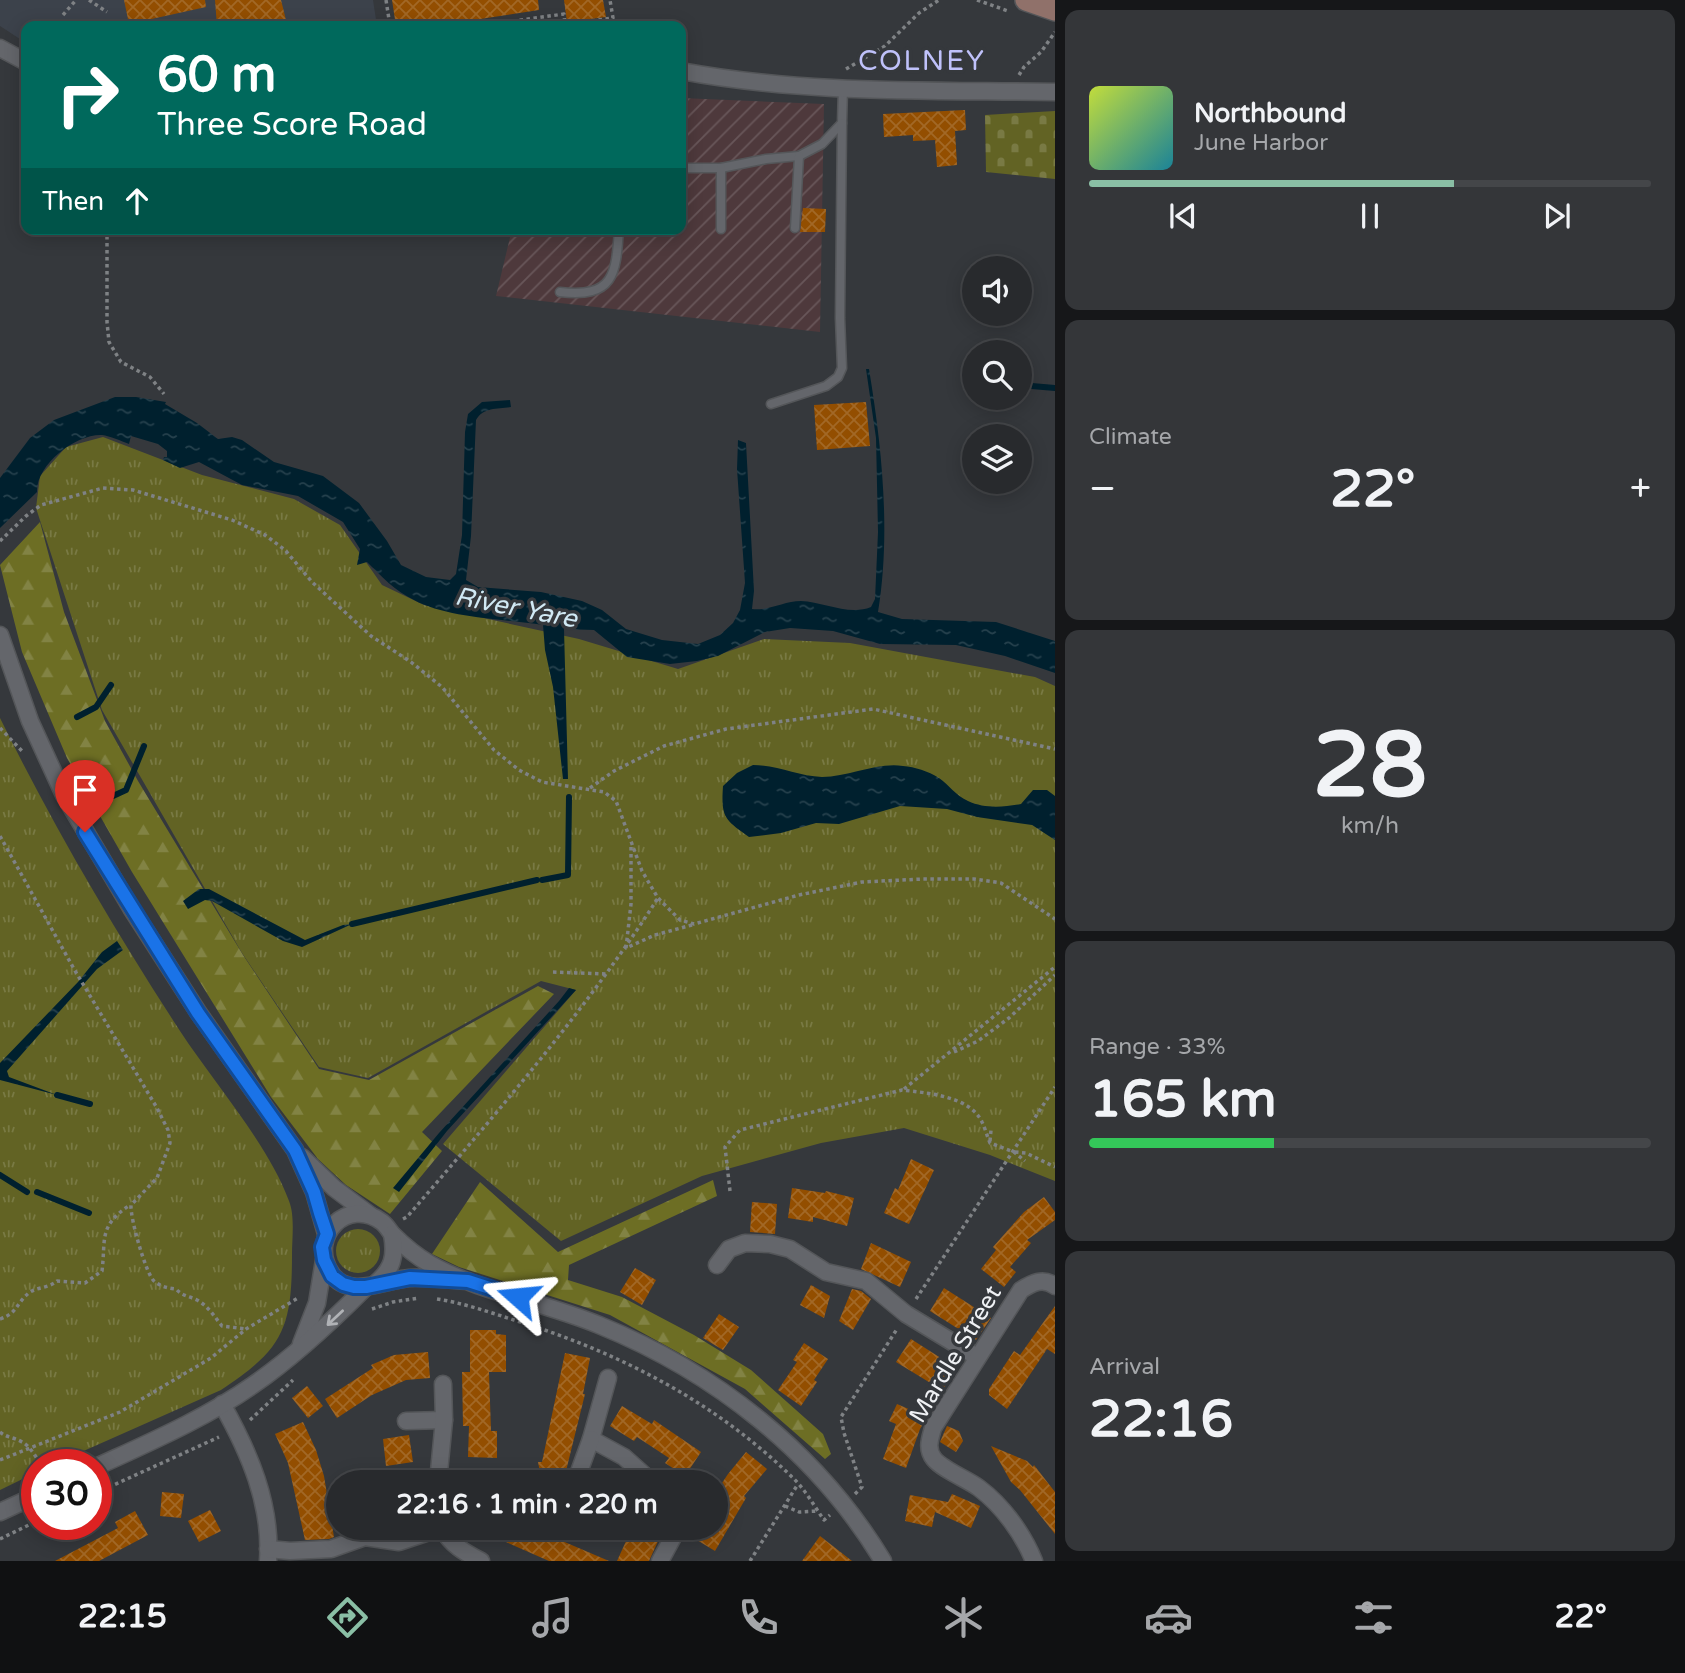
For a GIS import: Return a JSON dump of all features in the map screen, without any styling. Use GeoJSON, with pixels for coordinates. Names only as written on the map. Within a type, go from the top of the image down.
{"type":"FeatureCollection","features":[{"type":"Feature","properties":{"kind":"main road"},"geometry":{"type":"LineString","coordinates":[[1026,0],[1055,10]]}},
{"type":"Feature","properties":{"kind":"street"},"geometry":{"type":"LineString","coordinates":[[0,48],[21,59]]}},
{"type":"Feature","properties":{"kind":"street"},"geometry":{"type":"LineString","coordinates":[[686,72],[720,78],[836,88],[1055,92]]}},
{"type":"Feature","properties":{"kind":"street"},"geometry":{"type":"LineString","coordinates":[[0,635],[30,721],[64,795],[89,839],[198,1013],[295,1150],[334,1188],[383,1224],[410,1251],[430,1264],[468,1281],[598,1324],[641,1343],[690,1370],[776,1432],[812,1466],[845,1503],[883,1561]]}},
{"type":"Feature","properties":{"kind":"street"},"geometry":{"type":"LineString","coordinates":[[295,1150],[314,1192],[327,1234]]}},
{"type":"Feature","properties":{"kind":"street"},"geometry":{"type":"LineString","coordinates":[[112,1459],[251,1387],[328,1325],[371,1286],[387,1274],[394,1260],[395,1250],[383,1224],[359,1214],[346,1217],[335,1223],[322,1247],[324,1260],[332,1276],[343,1284],[371,1286],[410,1278],[468,1281]]}},
{"type":"Feature","properties":{"kind":"street"},"geometry":{"type":"LineString","coordinates":[[717,1265],[729,1249],[745,1243],[770,1244],[790,1249],[826,1272],[866,1281],[906,1314],[976,1357]]}},
{"type":"Feature","properties":{"kind":"street"},"geometry":{"type":"LineString","coordinates":[[300,1347],[317,1303],[324,1260]]}},
{"type":"Feature","properties":{"kind":"street","name":"Mardle Street"},"geometry":{"type":"LineString","coordinates":[[1034,1561],[1027,1543],[1007,1517],[980,1489],[934,1459],[928,1446],[933,1428],[1021,1290],[1034,1281],[1049,1282],[1055,1286]]}},
{"type":"Feature","properties":{"kind":"street"},"geometry":{"type":"LineString","coordinates":[[580,1470],[608,1378]]}},
{"type":"Feature","properties":{"kind":"street"},"geometry":{"type":"LineString","coordinates":[[439,1470],[444,1420],[443,1384]]}},
{"type":"Feature","properties":{"kind":"street"},"geometry":{"type":"LineString","coordinates":[[222,1404],[251,1460],[261,1494],[268,1555],[331,1549],[356,1540]]}},
{"type":"Feature","properties":{"kind":"street"},"geometry":{"type":"LineString","coordinates":[[407,1421],[444,1420]]}},
{"type":"Feature","properties":{"kind":"street"},"geometry":{"type":"LineString","coordinates":[[590,1439],[624,1457],[639,1470]]}},
{"type":"Feature","properties":{"kind":"street"},"geometry":{"type":"LineString","coordinates":[[0,1512],[21,1502]]}},
{"type":"Feature","properties":{"kind":"street"},"geometry":{"type":"LineString","coordinates":[[386,1540],[406,1540]]}},
{"type":"Feature","properties":{"kind":"street"},"geometry":{"type":"LineString","coordinates":[[448,1540],[462,1552],[481,1561]]}},
{"type":"Feature","properties":{"kind":"street"},"geometry":{"type":"LineString","coordinates":[[660,1561],[671,1540]]}},
{"type":"Feature","properties":{"kind":"lane"},"geometry":{"type":"LineString","coordinates":[[771,404],[826,386],[838,377],[842,368],[842,123],[836,88]]}},
{"type":"Feature","properties":{"kind":"lane"},"geometry":{"type":"LineString","coordinates":[[686,168],[721,168],[799,156],[822,144],[842,123]]}},
{"type":"Feature","properties":{"kind":"lane"},"geometry":{"type":"LineString","coordinates":[[795,228],[799,156]]}},
{"type":"Feature","properties":{"kind":"lane"},"geometry":{"type":"LineString","coordinates":[[721,168],[722,229]]}},
{"type":"Feature","properties":{"kind":"lane"},"geometry":{"type":"LineString","coordinates":[[560,292],[582,295],[606,285],[617,267],[619,235]]}},
{"type":"Feature","properties":{"kind":"path"},"geometry":{"type":"LineString","coordinates":[[63,15],[76,0]]}},
{"type":"Feature","properties":{"kind":"path"},"geometry":{"type":"LineString","coordinates":[[89,0],[107,12]]}},
{"type":"Feature","properties":{"kind":"path"},"geometry":{"type":"LineString","coordinates":[[386,0],[389,21]]}},
{"type":"Feature","properties":{"kind":"path"},"geometry":{"type":"LineString","coordinates":[[592,21],[613,18],[610,0]]}},
{"type":"Feature","properties":{"kind":"path"},"geometry":{"type":"LineString","coordinates":[[836,88],[828,80],[832,73],[853,67],[885,46],[906,29],[919,13],[939,0]]}},
{"type":"Feature","properties":{"kind":"path"},"geometry":{"type":"LineString","coordinates":[[514,21],[564,14],[565,21]]}},
{"type":"Feature","properties":{"kind":"path"},"geometry":{"type":"LineString","coordinates":[[1009,92],[1024,67],[1041,52],[1055,32]]}},
{"type":"Feature","properties":{"kind":"path"},"geometry":{"type":"LineString","coordinates":[[107,235],[109,342],[121,362],[150,377],[164,394]]}},
{"type":"Feature","properties":{"kind":"path"},"geometry":{"type":"LineString","coordinates":[[0,541],[41,505],[103,488],[133,490],[232,520],[265,535],[285,550],[334,604],[371,636],[411,662],[442,687],[494,750],[519,770],[542,782],[604,792],[616,801],[642,871],[658,898],[680,920],[694,924]]}},
{"type":"Feature","properties":{"kind":"path"},"geometry":{"type":"LineString","coordinates":[[590,788],[614,771],[664,746],[726,729],[873,709],[1055,749]]}},
{"type":"Feature","properties":{"kind":"path"},"geometry":{"type":"LineString","coordinates":[[0,728],[24,752]]}},
{"type":"Feature","properties":{"kind":"path"},"geometry":{"type":"LineString","coordinates":[[0,836],[168,1129],[170,1143],[157,1178],[131,1205],[118,1213],[103,1236],[102,1271],[85,1283],[57,1282],[33,1290],[22,1299],[11,1315],[0,1319]]}},
{"type":"Feature","properties":{"kind":"path"},"geometry":{"type":"LineString","coordinates":[[626,948],[631,904],[631,843]]}},
{"type":"Feature","properties":{"kind":"path"},"geometry":{"type":"LineString","coordinates":[[626,948],[655,935],[799,895],[849,885],[923,879],[974,879],[1001,883],[1055,919]]}},
{"type":"Feature","properties":{"kind":"path"},"geometry":{"type":"LineString","coordinates":[[383,1224],[408,1217],[487,1126],[626,948],[658,898]]}},
{"type":"Feature","properties":{"kind":"path"},"geometry":{"type":"LineString","coordinates":[[902,1090],[1055,967]]}},
{"type":"Feature","properties":{"kind":"path"},"geometry":{"type":"LineString","coordinates":[[553,972],[606,974]]}},
{"type":"Feature","properties":{"kind":"path"},"geometry":{"type":"LineString","coordinates":[[949,1054],[989,1034],[1055,975]]}},
{"type":"Feature","properties":{"kind":"path"},"geometry":{"type":"LineString","coordinates":[[862,1487],[841,1417],[1055,1087]]}},
{"type":"Feature","properties":{"kind":"path"},"geometry":{"type":"LineString","coordinates":[[730,1191],[725,1147],[740,1130],[902,1090],[961,1101],[981,1119],[990,1143],[1014,1152],[1026,1153],[1055,1167]]}},
{"type":"Feature","properties":{"kind":"path"},"geometry":{"type":"LineString","coordinates":[[990,1143],[991,1130]]}},
{"type":"Feature","properties":{"kind":"path"},"geometry":{"type":"LineString","coordinates":[[1014,1152],[1025,1161]]}},
{"type":"Feature","properties":{"kind":"path"},"geometry":{"type":"LineString","coordinates":[[131,1205],[130,1216],[147,1270],[153,1280],[163,1287],[176,1289],[181,1294],[194,1298],[206,1306],[222,1326],[246,1329]]}},
{"type":"Feature","properties":{"kind":"path"},"geometry":{"type":"LineString","coordinates":[[0,1460],[120,1412],[211,1358],[246,1329],[300,1298]]}},
{"type":"Feature","properties":{"kind":"path"},"geometry":{"type":"LineString","coordinates":[[368,1312],[393,1302],[417,1298],[439,1299],[556,1333],[602,1351],[683,1392],[726,1422],[798,1484],[824,1520]]}},
{"type":"Feature","properties":{"kind":"path"},"geometry":{"type":"LineString","coordinates":[[0,1432],[22,1441],[30,1448]]}},
{"type":"Feature","properties":{"kind":"path"},"geometry":{"type":"LineString","coordinates":[[750,1561],[798,1484]]}},
{"type":"Feature","properties":{"kind":"path"},"geometry":{"type":"LineString","coordinates":[[785,1506],[799,1512],[818,1511]]}},
{"type":"Feature","properties":{"kind":"path"},"geometry":{"type":"LineString","coordinates":[[0,1538],[21,1528]]}},
{"type":"Feature","properties":{"kind":"shaded area"},"geometry":{"type":"Polygon","coordinates":[[[0,0],[373,0],[376,21],[21,21],[21,40],[0,26],[0,0]]]}},
{"type":"Feature","properties":{"kind":"shaded area"},"geometry":{"type":"Polygon","coordinates":[[[686,98],[824,104],[820,332],[496,296],[511,235],[686,235],[686,98]]]}},
{"type":"Feature","properties":{"kind":"green space"},"geometry":{"type":"Polygon","coordinates":[[[1055,111],[1055,179],[986,172],[985,115],[1055,111]]]}},
{"type":"Feature","properties":{"kind":"green space"},"geometry":{"type":"Polygon","coordinates":[[[103,437],[202,475],[294,499],[340,525],[382,585],[424,605],[579,639],[678,669],[764,639],[850,643],[1035,677],[1055,686],[1055,1181],[990,1155],[904,1128],[821,1143],[702,1176],[561,1241],[443,1144],[576,990],[541,981],[368,1078],[319,1067],[242,953],[102,710],[36,508],[40,476],[66,447],[103,437]]]}},
{"type":"Feature","properties":{"kind":"green space"},"geometry":{"type":"Polygon","coordinates":[[[40,522],[64,612],[105,721],[243,955],[319,1069],[369,1080],[538,986],[554,994],[422,1132],[442,1151],[390,1214],[346,1185],[318,1159],[271,1097],[132,872],[67,758],[22,652],[0,565],[40,522]]]}},
{"type":"Feature","properties":{"kind":"green space"},"geometry":{"type":"Polygon","coordinates":[[[0,718],[63,838],[132,955],[180,1031],[268,1158],[289,1201],[293,1227],[290,1301],[286,1319],[271,1349],[258,1362],[221,1390],[88,1449],[21,1449],[21,1480],[0,1490],[0,718]]]}},
{"type":"Feature","properties":{"kind":"green space"},"geometry":{"type":"Polygon","coordinates":[[[713,1180],[717,1196],[569,1265],[568,1280],[622,1297],[694,1335],[751,1370],[823,1434],[831,1454],[825,1459],[745,1389],[610,1315],[459,1267],[432,1254],[480,1182],[558,1252],[713,1180]]]}},
{"type":"Feature","properties":{"kind":"green space"},"geometry":{"type":"Polygon","coordinates":[[[358,1229],[373,1236],[380,1251],[373,1266],[358,1273],[343,1266],[336,1251],[343,1236],[358,1229]]]}},
{"type":"Feature","properties":{"kind":"water","name":"River Yare"},"geometry":{"type":"Polygon","coordinates":[[[866,369],[869,369],[874,399],[883,490],[884,552],[878,612],[902,619],[996,622],[1055,641],[1055,673],[1005,656],[956,645],[880,644],[833,631],[790,628],[765,632],[718,656],[670,664],[627,657],[594,630],[564,629],[568,779],[563,779],[543,625],[443,611],[414,600],[394,588],[367,562],[357,565],[360,549],[343,522],[298,496],[242,485],[199,462],[180,468],[163,460],[167,457],[167,451],[158,444],[131,436],[129,444],[102,435],[91,436],[69,445],[50,462],[38,482],[37,492],[0,528],[0,478],[30,438],[54,420],[115,397],[136,397],[166,402],[165,404],[218,439],[232,437],[242,440],[274,462],[323,476],[359,503],[401,565],[426,577],[450,580],[456,574],[462,535],[465,432],[468,414],[482,402],[510,400],[511,407],[487,411],[476,420],[471,536],[466,580],[478,587],[541,592],[582,601],[602,610],[626,629],[662,640],[698,644],[720,635],[733,623],[740,610],[745,583],[737,469],[738,440],[746,443],[754,591],[752,609],[801,601],[854,610],[871,607],[875,599],[878,532],[876,438],[866,369]]]}},
{"type":"Feature","properties":{"kind":"water"},"geometry":{"type":"Polygon","coordinates":[[[753,765],[822,777],[883,766],[912,767],[939,778],[964,799],[988,806],[1021,804],[1033,790],[1047,790],[1055,796],[1055,840],[1032,825],[977,817],[947,809],[900,806],[839,824],[816,823],[781,833],[749,837],[726,816],[723,786],[737,773],[753,765]]]}},
{"type":"Feature","properties":{"kind":"water"},"geometry":{"type":"Polygon","coordinates":[[[199,889],[209,889],[305,940],[352,924],[302,947],[283,941],[212,901],[205,900],[188,909],[183,901],[199,889]]]}},
{"type":"Feature","properties":{"kind":"water"},"geometry":{"type":"Polygon","coordinates":[[[117,941],[123,950],[97,969],[7,1071],[9,1077],[57,1095],[0,1080],[0,1063],[78,982],[102,952],[117,941]]]}},
{"type":"Feature","properties":{"kind":"water"},"geometry":{"type":"Polygon","coordinates":[[[569,988],[576,990],[447,1131],[399,1192],[393,1188],[439,1133],[569,988]]]}},
{"type":"Feature","properties":{"kind":"building"},"geometry":{"type":"Polygon","coordinates":[[[124,0],[205,0],[206,7],[143,21],[128,21],[124,0]]]}},
{"type":"Feature","properties":{"kind":"building"},"geometry":{"type":"Polygon","coordinates":[[[215,0],[281,0],[286,20],[281,21],[217,21],[215,0]]]}},
{"type":"Feature","properties":{"kind":"building"},"geometry":{"type":"Polygon","coordinates":[[[392,0],[538,0],[539,10],[467,21],[395,21],[392,0]]]}},
{"type":"Feature","properties":{"kind":"building"},"geometry":{"type":"Polygon","coordinates":[[[564,0],[603,0],[606,17],[567,21],[564,0]]]}},
{"type":"Feature","properties":{"kind":"building"},"geometry":{"type":"Polygon","coordinates":[[[965,110],[966,130],[955,131],[957,165],[937,167],[935,140],[913,141],[913,135],[884,137],[883,114],[965,110]]]}},
{"type":"Feature","properties":{"kind":"building"},"geometry":{"type":"Polygon","coordinates":[[[803,208],[826,209],[825,232],[800,232],[803,208]]]}},
{"type":"Feature","properties":{"kind":"building"},"geometry":{"type":"Polygon","coordinates":[[[866,402],[870,446],[817,450],[814,405],[866,402]]]}},
{"type":"Feature","properties":{"kind":"building"},"geometry":{"type":"Polygon","coordinates":[[[911,1159],[934,1170],[909,1224],[884,1213],[895,1188],[898,1190],[911,1159]]]}},
{"type":"Feature","properties":{"kind":"building"},"geometry":{"type":"Polygon","coordinates":[[[792,1188],[826,1191],[854,1198],[847,1226],[813,1217],[813,1222],[788,1218],[792,1188]]]}},
{"type":"Feature","properties":{"kind":"building"},"geometry":{"type":"Polygon","coordinates":[[[1044,1197],[1055,1212],[1055,1220],[1027,1240],[1031,1243],[1010,1267],[1016,1272],[1004,1287],[981,1269],[996,1250],[993,1247],[1024,1212],[1044,1197]]]}},
{"type":"Feature","properties":{"kind":"building"},"geometry":{"type":"Polygon","coordinates":[[[752,1202],[777,1204],[775,1234],[750,1232],[752,1202]]]}},
{"type":"Feature","properties":{"kind":"building"},"geometry":{"type":"Polygon","coordinates":[[[871,1243],[911,1262],[900,1287],[861,1269],[871,1243]]]}},
{"type":"Feature","properties":{"kind":"building"},"geometry":{"type":"Polygon","coordinates":[[[635,1268],[656,1280],[642,1305],[620,1292],[635,1268]]]}},
{"type":"Feature","properties":{"kind":"building"},"geometry":{"type":"Polygon","coordinates":[[[811,1285],[830,1296],[824,1318],[800,1305],[811,1285]]]}},
{"type":"Feature","properties":{"kind":"building"},"geometry":{"type":"Polygon","coordinates":[[[944,1288],[991,1318],[976,1340],[930,1311],[944,1288]]]}},
{"type":"Feature","properties":{"kind":"building"},"geometry":{"type":"Polygon","coordinates":[[[852,1289],[861,1291],[871,1299],[853,1330],[839,1321],[852,1289]]]}},
{"type":"Feature","properties":{"kind":"building"},"geometry":{"type":"Polygon","coordinates":[[[1055,1306],[1055,1354],[1047,1349],[1007,1409],[989,1395],[989,1389],[1014,1351],[1020,1355],[1055,1306]]]}},
{"type":"Feature","properties":{"kind":"building"},"geometry":{"type":"Polygon","coordinates":[[[719,1314],[739,1327],[723,1350],[703,1338],[719,1314]]]}},
{"type":"Feature","properties":{"kind":"building"},"geometry":{"type":"Polygon","coordinates":[[[470,1330],[496,1330],[496,1334],[506,1335],[506,1372],[489,1372],[491,1431],[497,1431],[497,1458],[468,1457],[469,1426],[463,1426],[462,1372],[470,1372],[470,1330]]]}},
{"type":"Feature","properties":{"kind":"building"},"geometry":{"type":"Polygon","coordinates":[[[911,1339],[958,1369],[942,1390],[896,1362],[911,1339]]]}},
{"type":"Feature","properties":{"kind":"building"},"geometry":{"type":"Polygon","coordinates":[[[804,1343],[828,1359],[801,1406],[778,1390],[797,1362],[793,1360],[804,1343]]]}},
{"type":"Feature","properties":{"kind":"building"},"geometry":{"type":"Polygon","coordinates":[[[428,1352],[430,1378],[406,1380],[372,1395],[337,1418],[325,1399],[373,1368],[371,1365],[394,1355],[428,1352]]]}},
{"type":"Feature","properties":{"kind":"building"},"geometry":{"type":"Polygon","coordinates":[[[565,1353],[590,1358],[585,1394],[566,1470],[540,1470],[538,1462],[542,1462],[565,1353]]]}},
{"type":"Feature","properties":{"kind":"building"},"geometry":{"type":"Polygon","coordinates":[[[307,1386],[323,1406],[308,1418],[292,1398],[307,1386]]]}},
{"type":"Feature","properties":{"kind":"building"},"geometry":{"type":"Polygon","coordinates":[[[897,1404],[927,1417],[906,1468],[883,1459],[896,1424],[889,1421],[897,1404]]]}},
{"type":"Feature","properties":{"kind":"building"},"geometry":{"type":"Polygon","coordinates":[[[622,1406],[652,1424],[654,1420],[701,1452],[689,1470],[676,1470],[665,1463],[669,1458],[637,1437],[634,1441],[610,1426],[622,1406]]]}},
{"type":"Feature","properties":{"kind":"building"},"geometry":{"type":"Polygon","coordinates":[[[303,1422],[324,1476],[326,1539],[305,1540],[288,1463],[275,1434],[303,1422]]]}},
{"type":"Feature","properties":{"kind":"building"},"geometry":{"type":"Polygon","coordinates":[[[947,1426],[959,1431],[963,1441],[956,1452],[940,1442],[947,1426]]]}},
{"type":"Feature","properties":{"kind":"building"},"geometry":{"type":"Polygon","coordinates":[[[409,1435],[413,1462],[386,1466],[383,1439],[409,1435]]]}},
{"type":"Feature","properties":{"kind":"building"},"geometry":{"type":"Polygon","coordinates":[[[991,1446],[1027,1461],[1033,1467],[1034,1465],[1055,1492],[1055,1534],[1011,1482],[991,1446]]]}},
{"type":"Feature","properties":{"kind":"building"},"geometry":{"type":"Polygon","coordinates":[[[746,1452],[767,1469],[744,1496],[746,1498],[728,1529],[728,1474],[746,1452]]]}},
{"type":"Feature","properties":{"kind":"building"},"geometry":{"type":"Polygon","coordinates":[[[162,1492],[184,1494],[181,1518],[160,1516],[162,1492]]]}},
{"type":"Feature","properties":{"kind":"building"},"geometry":{"type":"Polygon","coordinates":[[[952,1494],[980,1506],[971,1528],[935,1512],[932,1527],[905,1521],[910,1495],[948,1502],[952,1494]]]}},
{"type":"Feature","properties":{"kind":"building"},"geometry":{"type":"Polygon","coordinates":[[[210,1510],[221,1531],[199,1542],[188,1521],[210,1510]]]}},
{"type":"Feature","properties":{"kind":"building"},"geometry":{"type":"Polygon","coordinates":[[[135,1511],[148,1535],[99,1561],[55,1561],[95,1540],[112,1540],[112,1531],[118,1528],[115,1522],[135,1511]]]}},
{"type":"Feature","properties":{"kind":"building"},"geometry":{"type":"Polygon","coordinates":[[[820,1536],[852,1561],[802,1561],[820,1536]]]}},
{"type":"Feature","properties":{"kind":"building"},"geometry":{"type":"Polygon","coordinates":[[[501,1540],[560,1540],[609,1561],[549,1561],[501,1540]]]}},
{"type":"Feature","properties":{"kind":"building"},"geometry":{"type":"Polygon","coordinates":[[[627,1540],[659,1540],[649,1561],[617,1561],[627,1540]]]}},
{"type":"Feature","properties":{"kind":"building"},"geometry":{"type":"Polygon","coordinates":[[[697,1540],[721,1540],[715,1551],[697,1540]]]}},
{"type":"Feature","properties":{"kind":"waterway"},"geometry":{"type":"LineString","coordinates":[[1032,386],[1055,388]]}},
{"type":"Feature","properties":{"kind":"waterway"},"geometry":{"type":"LineString","coordinates":[[77,717],[96,707],[111,685]]}},
{"type":"Feature","properties":{"kind":"waterway"},"geometry":{"type":"LineString","coordinates":[[113,796],[126,790],[144,746]]}},
{"type":"Feature","properties":{"kind":"waterway"},"geometry":{"type":"LineString","coordinates":[[542,880],[568,875],[569,797]]}},
{"type":"Feature","properties":{"kind":"waterway"},"geometry":{"type":"LineString","coordinates":[[352,924],[537,880]]}},
{"type":"Feature","properties":{"kind":"waterway"},"geometry":{"type":"LineString","coordinates":[[57,1095],[90,1104]]}},
{"type":"Feature","properties":{"kind":"waterway"},"geometry":{"type":"LineString","coordinates":[[0,1175],[27,1192]]}},
{"type":"Feature","properties":{"kind":"waterway"},"geometry":{"type":"LineString","coordinates":[[37,1192],[89,1213]]}},
{"type":"Feature","properties":{"kind":"district","name":"COLNEY"},"geometry":{"type":"Point","coordinates":[922,60]}},
{"type":"Feature","properties":{"kind":"route"},"geometry":{"type":"LineString","coordinates":[[85,832],[198,1013],[295,1150],[314,1192],[327,1234],[322,1247],[324,1260],[332,1276],[343,1284],[354,1287],[410,1278],[468,1281],[518,1297]]}}]}
